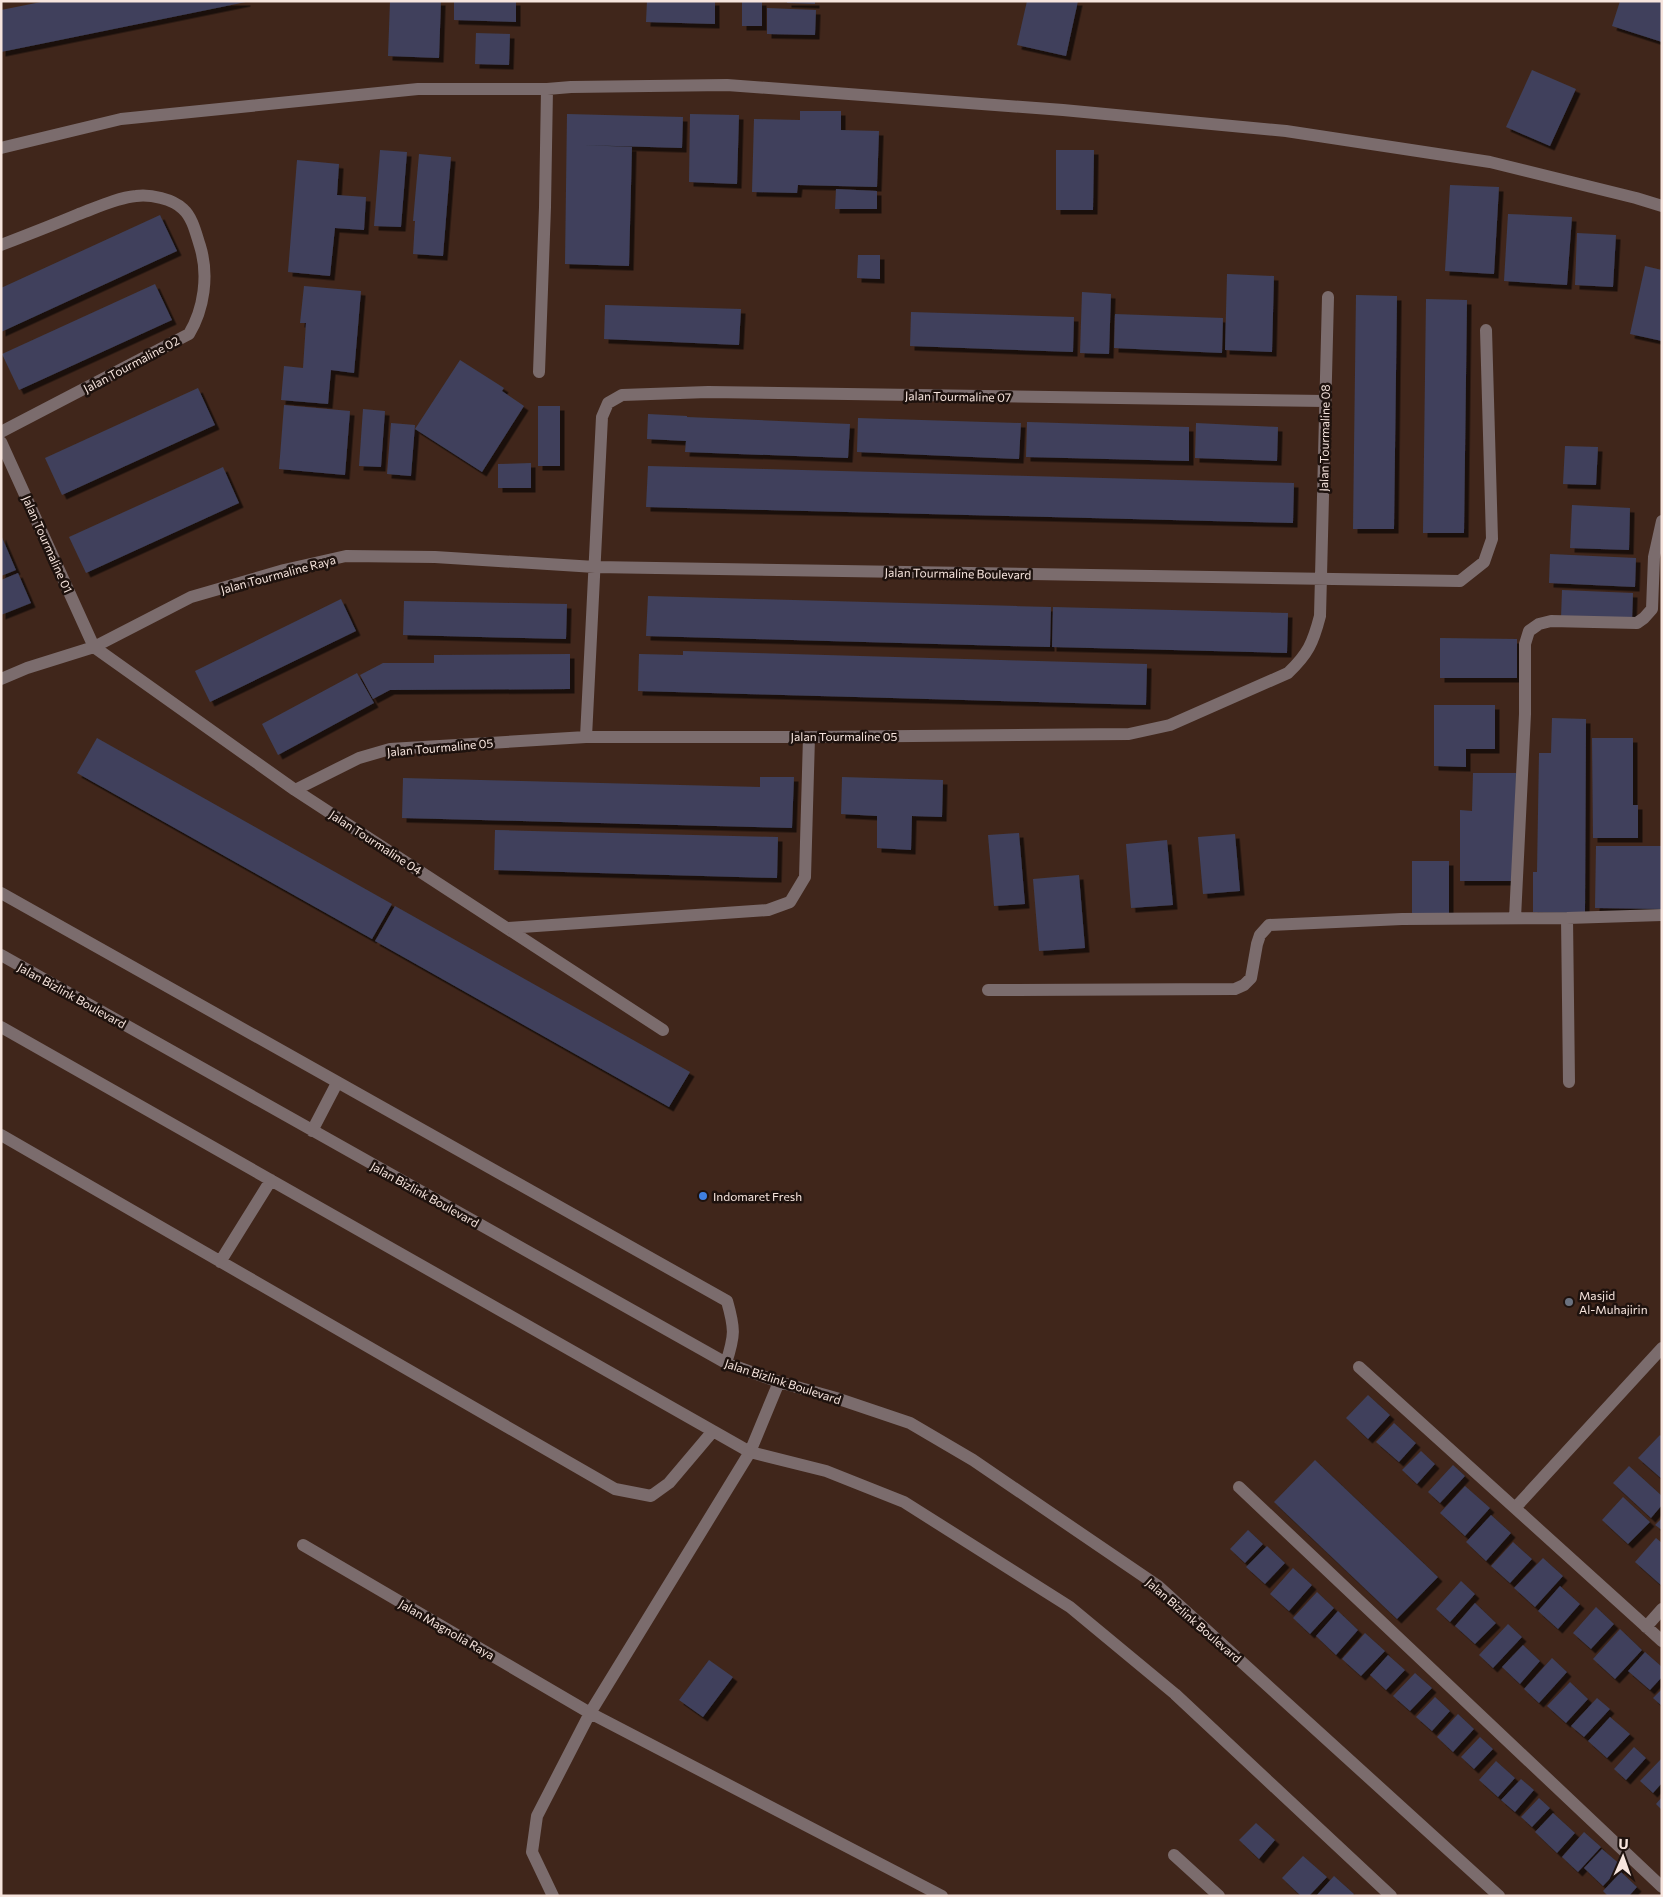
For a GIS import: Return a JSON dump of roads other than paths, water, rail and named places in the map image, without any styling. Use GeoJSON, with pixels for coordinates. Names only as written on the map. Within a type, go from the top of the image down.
{"type":"FeatureCollection","features":[{"type":"Feature","properties":{"kind":"street"},"geometry":{"type":"LineString","coordinates":[[1,148],[121,119],[418,89],[547,89],[727,85],[1063,110],[1286,131],[1490,162],[1662,206]]}},
{"type":"Feature","properties":{"kind":"street"},"geometry":{"type":"LineString","coordinates":[[539,372],[545,217],[547,89]]}},
{"type":"Feature","properties":{"kind":"street","name":"Jalan Tourmaline 02"},"geometry":{"type":"LineString","coordinates":[[1,245],[118,199],[138,196],[156,198],[175,202],[184,210],[193,225],[201,250],[204,274],[202,302],[198,321],[190,334],[1,432]]}},
{"type":"Feature","properties":{"kind":"street","name":"Jalan Tourmaline 08"},"geometry":{"type":"LineString","coordinates":[[1320,580],[1328,297]]}},
{"type":"Feature","properties":{"kind":"street","name":"Jalan Tourmaline Boulevard"},"geometry":{"type":"LineString","coordinates":[[595,567],[1460,581],[1484,562],[1492,539],[1486,330]]}},
{"type":"Feature","properties":{"kind":"street","name":"Jalan Tourmaline 07"},"geometry":{"type":"LineString","coordinates":[[595,567],[602,417],[608,403],[622,395],[708,392],[1325,401]]}},
{"type":"Feature","properties":{"kind":"street","name":"Jalan Tourmaline 01"},"geometry":{"type":"LineString","coordinates":[[1,442],[94,646]]}},
{"type":"Feature","properties":{"kind":"street"},"geometry":{"type":"LineString","coordinates":[[1515,918],[1526,714],[1525,644],[1529,631],[1539,624],[1551,622],[1637,623],[1644,618],[1652,609],[1654,557],[1662,521]]}},
{"type":"Feature","properties":{"kind":"street","name":"Jalan Tourmaline Raya"},"geometry":{"type":"LineString","coordinates":[[1,679],[27,668],[94,646],[191,597],[284,570],[346,556],[435,557],[595,567]]}},
{"type":"Feature","properties":{"kind":"street"},"geometry":{"type":"LineString","coordinates":[[586,736],[595,567]]}},
{"type":"Feature","properties":{"kind":"street","name":"Jalan Tourmaline 05"},"geometry":{"type":"LineString","coordinates":[[296,790],[359,758],[390,748],[586,736],[809,737],[1129,734],[1170,725],[1288,673],[1301,660],[1314,640],[1320,616],[1320,580]]}},
{"type":"Feature","properties":{"kind":"street","name":"Jalan Tourmaline 04"},"geometry":{"type":"LineString","coordinates":[[94,646],[296,790],[663,1030]]}},
{"type":"Feature","properties":{"kind":"street"},"geometry":{"type":"LineString","coordinates":[[507,928],[768,910],[790,902],[805,877],[809,737]]}},
{"type":"Feature","properties":{"kind":"street"},"geometry":{"type":"LineString","coordinates":[[1,893],[727,1301],[734,1339],[726,1364]]}},
{"type":"Feature","properties":{"kind":"street"},"geometry":{"type":"LineString","coordinates":[[988,990],[1235,989],[1244,986],[1251,978],[1260,935],[1269,926],[1402,920],[1662,915]]}},
{"type":"Feature","properties":{"kind":"street"},"geometry":{"type":"LineString","coordinates":[[1567,918],[1569,1082]]}},
{"type":"Feature","properties":{"kind":"street","name":"Jalan Bizlink Boulevard"},"geometry":{"type":"LineString","coordinates":[[1,955],[726,1364],[910,1423],[973,1460],[1158,1586],[1499,1896]]}},
{"type":"Feature","properties":{"kind":"street"},"geometry":{"type":"LineString","coordinates":[[1,1027],[750,1452],[826,1470],[904,1502],[1070,1607],[1175,1694],[1391,1896]]}},
{"type":"Feature","properties":{"kind":"street"},"geometry":{"type":"LineString","coordinates":[[312,1131],[337,1083]]}},
{"type":"Feature","properties":{"kind":"street"},"geometry":{"type":"LineString","coordinates":[[1,1135],[615,1489],[651,1496],[670,1483],[713,1431]]}},
{"type":"Feature","properties":{"kind":"street"},"geometry":{"type":"LineString","coordinates":[[220,1262],[271,1180]]}},
{"type":"Feature","properties":{"kind":"street"},"geometry":{"type":"LineString","coordinates":[[1515,1508],[1662,1348]]}},
{"type":"Feature","properties":{"kind":"street"},"geometry":{"type":"LineString","coordinates":[[1360,1367],[1662,1641]]}},
{"type":"Feature","properties":{"kind":"street"},"geometry":{"type":"LineString","coordinates":[[553,1896],[532,1852],[537,1816],[590,1713],[750,1452],[779,1382]]}},
{"type":"Feature","properties":{"kind":"street"},"geometry":{"type":"LineString","coordinates":[[1239,1488],[1662,1888]]}},
{"type":"Feature","properties":{"kind":"street","name":"Jalan Magnolia Raya"},"geometry":{"type":"LineString","coordinates":[[303,1544],[590,1713],[942,1896]]}},
{"type":"Feature","properties":{"kind":"street"},"geometry":{"type":"LineString","coordinates":[[1646,1627],[1662,1609]]}},
{"type":"Feature","properties":{"kind":"street"},"geometry":{"type":"LineString","coordinates":[[1174,1855],[1219,1896]]}},
{"type":"Feature","properties":{"kind":"place","name":"Indomaret Fresh"},"geometry":{"type":"Point","coordinates":[703,1196]}},
{"type":"Feature","properties":{"kind":"place","name":"Masjid Al-Muhajirin"},"geometry":{"type":"Point","coordinates":[1569,1302]}}]}
